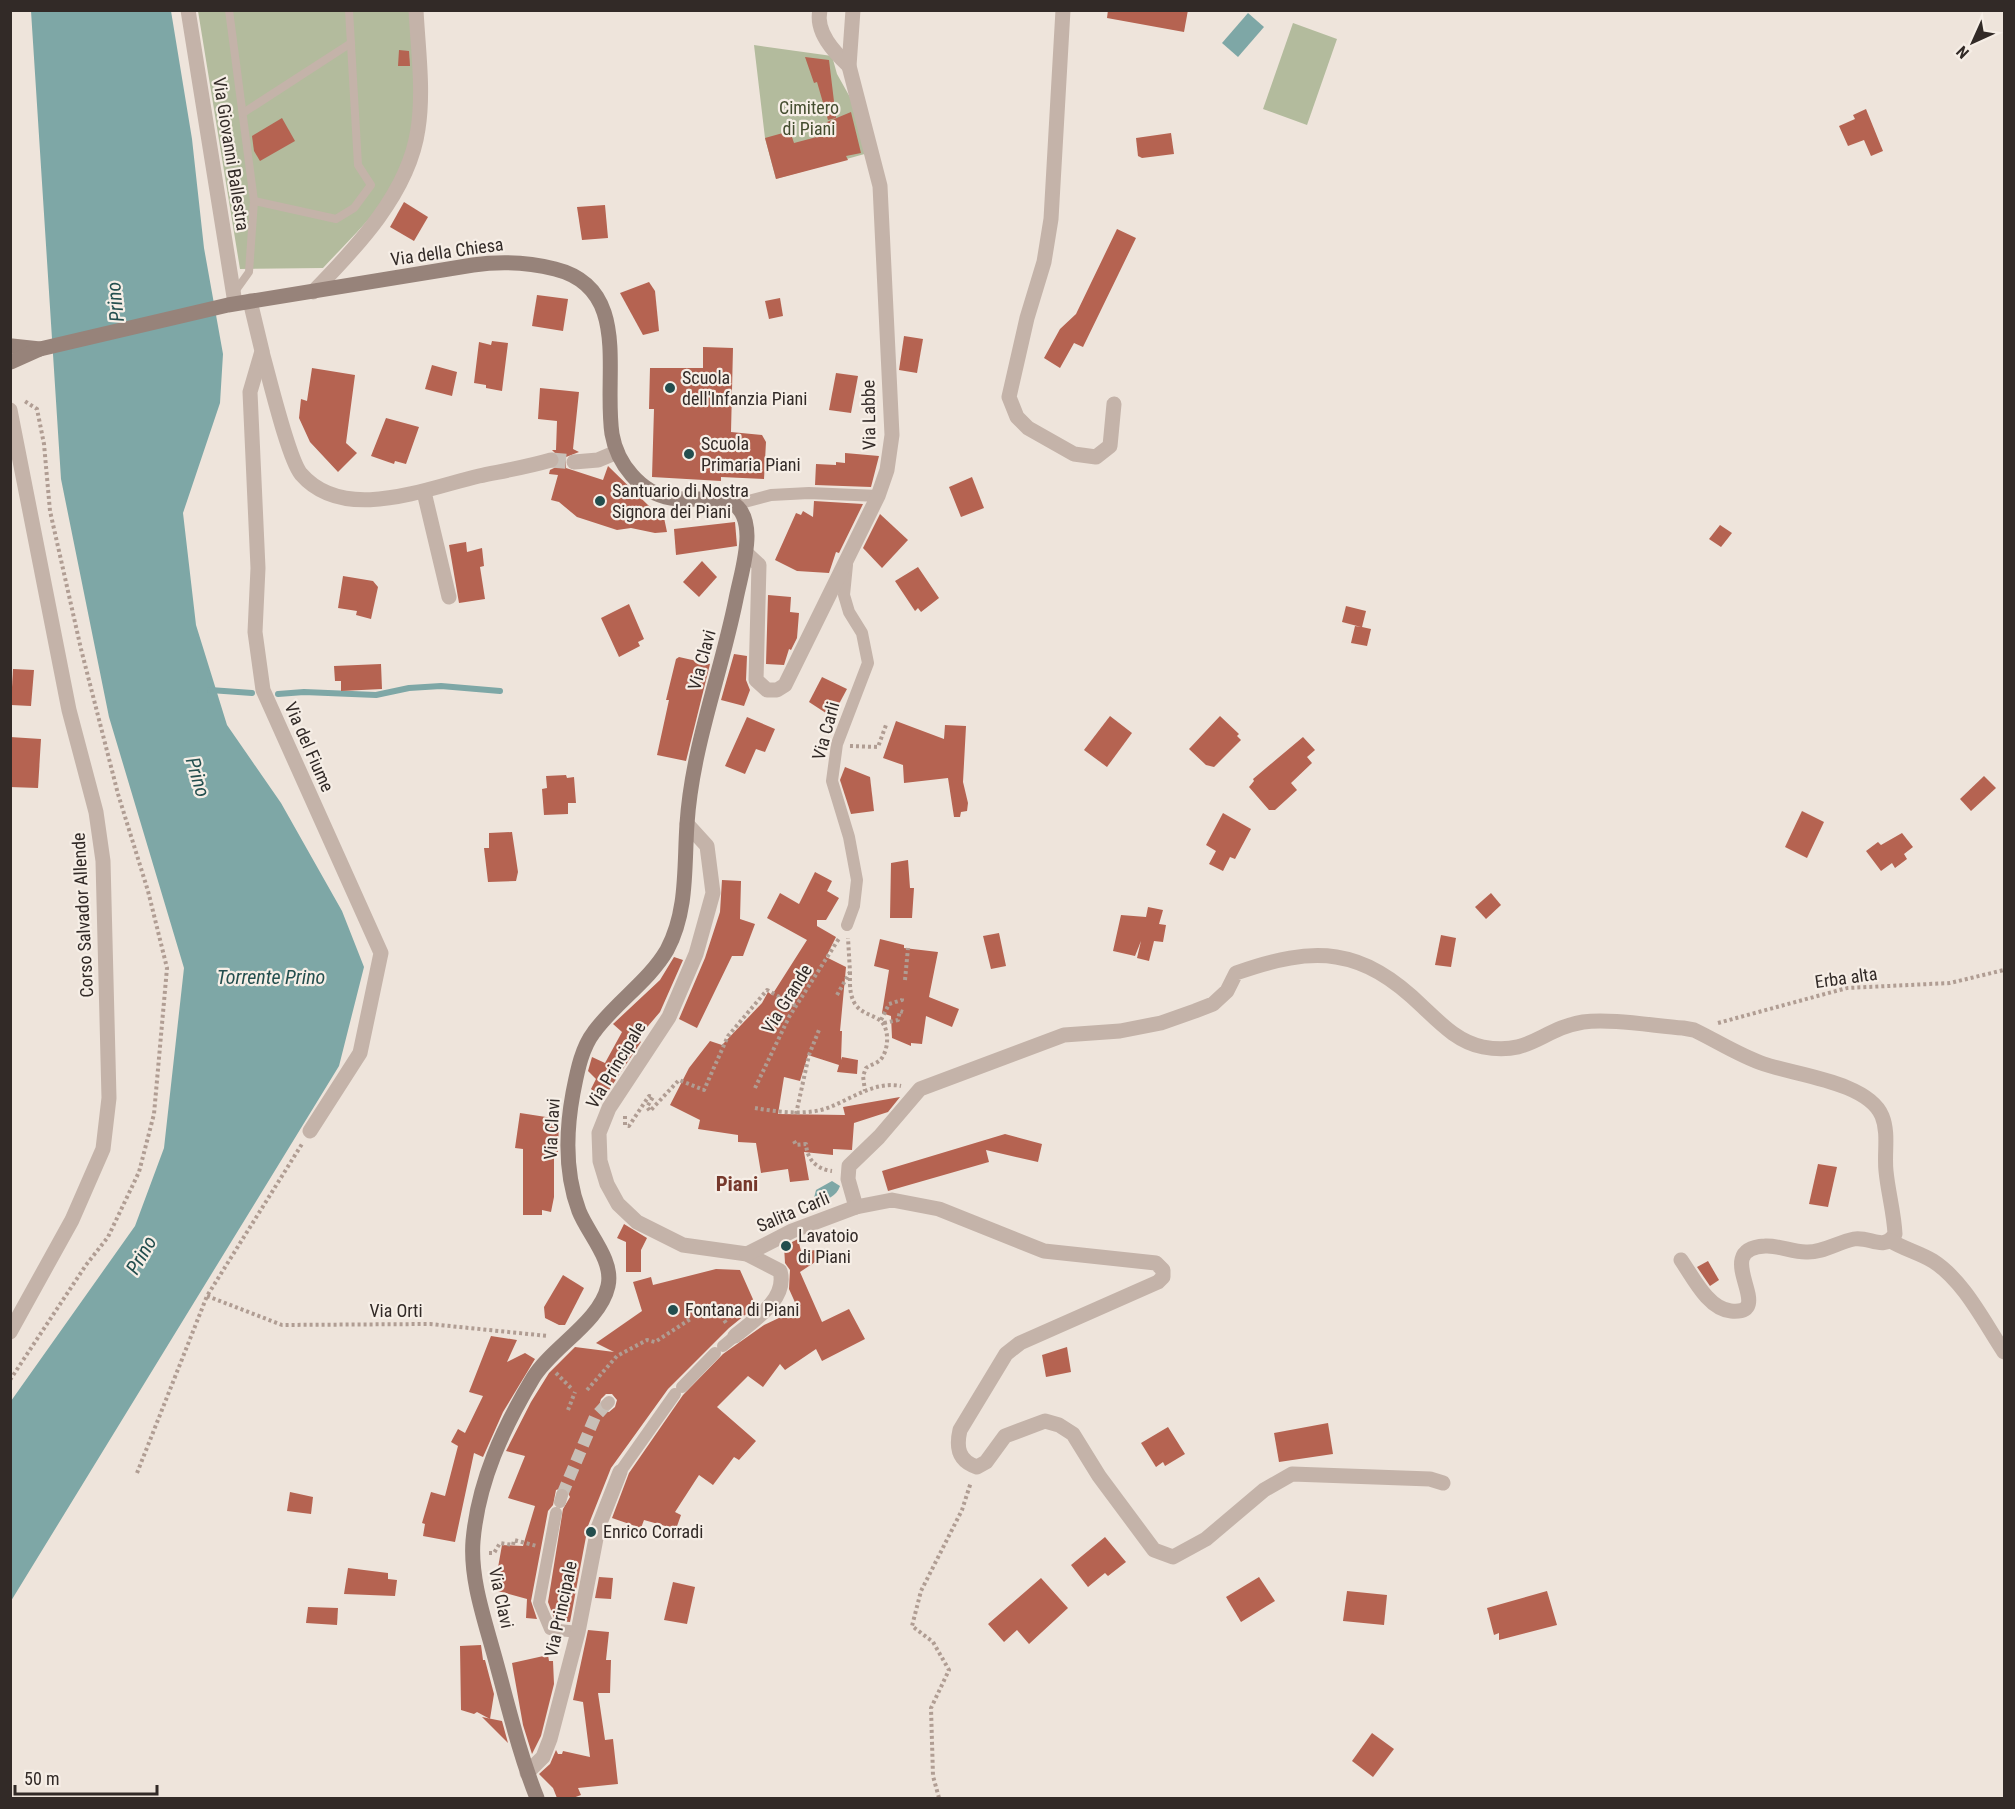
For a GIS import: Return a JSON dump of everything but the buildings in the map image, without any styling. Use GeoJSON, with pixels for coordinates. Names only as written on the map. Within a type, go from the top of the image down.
{"type":"FeatureCollection","features":[{"type":"Feature","properties":{"kind":"main road","name":"Via della Chiesa"},"geometry":{"type":"LineString","coordinates":[[11,344],[40,349],[237,301],[313,292],[501,261],[533,264],[575,274],[590,286],[601,300],[607,321],[612,434],[617,452]]}},
{"type":"Feature","properties":{"kind":"main road"},"geometry":{"type":"LineString","coordinates":[[11,344],[11,363],[40,349]]}},
{"type":"Feature","properties":{"kind":"main road"},"geometry":{"type":"LineString","coordinates":[[617,452],[633,477],[654,492],[671,498],[719,498],[737,504]]}},
{"type":"Feature","properties":{"kind":"main road","name":"Via Clavi"},"geometry":{"type":"LineString","coordinates":[[537,1798],[527,1773],[483,1614],[473,1540],[487,1473],[503,1430],[542,1365],[587,1321],[602,1301],[608,1287],[609,1270],[580,1214],[573,1191],[567,1152],[574,1089],[580,1062],[594,1031],[667,950],[683,899],[692,777],[732,622],[746,553],[744,517],[737,504]]}},
{"type":"Feature","properties":{"kind":"street","name":"Via Giovanni Ballestra"},"geometry":{"type":"LineString","coordinates":[[188,10],[237,301]]}},
{"type":"Feature","properties":{"kind":"street"},"geometry":{"type":"LineString","coordinates":[[313,292],[353,251],[398,187],[408,163],[418,130],[416,10]]}},
{"type":"Feature","properties":{"kind":"street","name":"Via Labbe"},"geometry":{"type":"LineString","coordinates":[[820,10],[822,28],[831,49],[849,66]]}},
{"type":"Feature","properties":{"kind":"street","name":"Via Labbe"},"geometry":{"type":"LineString","coordinates":[[746,553],[759,565],[756,680],[762,688],[771,691],[785,685],[878,496],[888,470],[892,435],[880,186],[849,66],[853,10]]}},
{"type":"Feature","properties":{"kind":"street"},"geometry":{"type":"LineString","coordinates":[[1063,10],[1051,219],[1044,262],[1027,318],[1009,397],[1017,417],[1028,428],[1074,454],[1096,458],[1110,446],[1114,404]]}},
{"type":"Feature","properties":{"kind":"street","name":"Via del Fiume"},"geometry":{"type":"LineString","coordinates":[[237,301],[262,351],[293,458],[300,472],[327,494],[353,499],[384,498],[424,492],[478,476],[551,460]]}},
{"type":"Feature","properties":{"kind":"street","name":"Via del Fiume"},"geometry":{"type":"LineString","coordinates":[[262,351],[250,392],[258,568],[255,632],[263,690],[381,953],[360,1053],[310,1131]]}},
{"type":"Feature","properties":{"kind":"street","name":"Corso Salvador Allende"},"geometry":{"type":"LineString","coordinates":[[10,410],[69,710],[96,812],[101,851],[109,1098],[103,1149],[72,1220],[10,1332]]}},
{"type":"Feature","properties":{"kind":"street"},"geometry":{"type":"LineString","coordinates":[[574,462],[598,460],[617,452]]}},
{"type":"Feature","properties":{"kind":"street"},"geometry":{"type":"LineString","coordinates":[[424,492],[449,597]]}},
{"type":"Feature","properties":{"kind":"street"},"geometry":{"type":"LineString","coordinates":[[737,504],[780,494],[878,496]]}},
{"type":"Feature","properties":{"kind":"street","name":"Via Carli"},"geometry":{"type":"LineString","coordinates":[[846,925],[854,906],[857,880],[849,837],[832,781],[837,744],[868,663],[862,633],[849,612],[844,595],[850,551]]}},
{"type":"Feature","properties":{"kind":"street","name":"Via Principale"},"geometry":{"type":"LineString","coordinates":[[527,1773],[543,1756],[578,1632],[598,1528],[620,1472],[648,1433],[648,1429],[679,1390],[724,1345],[764,1312],[778,1294],[783,1282],[780,1271],[747,1254],[683,1245],[637,1222],[618,1204],[607,1184],[600,1161],[599,1133],[609,1108],[669,1017],[696,954],[713,893],[707,846],[687,824]]}},
{"type":"Feature","properties":{"kind":"street"},"geometry":{"type":"LineString","coordinates":[[856,1207],[848,1179],[849,1166],[879,1137],[920,1089],[1064,1035],[1120,1031],[1161,1023],[1213,1004],[1227,992],[1236,974],[1314,954],[1328,954],[1377,969],[1394,980],[1445,1028],[1461,1039],[1481,1047],[1515,1049],[1568,1026],[1586,1022],[1694,1030],[1761,1063],[1840,1086],[1862,1096],[1874,1105],[1882,1116],[1885,1133],[1886,1171],[1895,1234],[1891,1240],[1884,1244],[1857,1238],[1808,1252],[1767,1245],[1754,1247],[1745,1252],[1741,1259],[1741,1268],[1750,1298],[1748,1306],[1730,1311],[1709,1298],[1682,1260]]}},
{"type":"Feature","properties":{"kind":"street","name":"Salita Carli"},"geometry":{"type":"LineString","coordinates":[[747,1254],[792,1231],[856,1207],[892,1200],[939,1209],[1044,1251],[1156,1263],[1163,1270],[1158,1282],[1020,1343],[1006,1354],[960,1430],[957,1442],[959,1454],[968,1464],[977,1467]]}},
{"type":"Feature","properties":{"kind":"street"},"geometry":{"type":"LineString","coordinates":[[1891,1240],[1907,1251],[1932,1261],[1950,1276],[1970,1300],[2004,1352]]}},
{"type":"Feature","properties":{"kind":"street"},"geometry":{"type":"LineString","coordinates":[[977,1467],[986,1462],[1005,1436],[1046,1422],[1059,1425],[1073,1434],[1099,1476],[1154,1550],[1173,1557],[1206,1539],[1264,1490],[1292,1474],[1430,1479],[1443,1483]]}},
{"type":"Feature","properties":{"kind":"street"},"geometry":{"type":"LineString","coordinates":[[560,1504],[539,1603],[550,1629],[578,1632]]}},
{"type":"Feature","properties":{"kind":"lane"},"geometry":{"type":"LineString","coordinates":[[229,10],[254,201],[249,272],[237,301]]}},
{"type":"Feature","properties":{"kind":"lane"},"geometry":{"type":"LineString","coordinates":[[254,201],[336,219],[354,208],[371,185],[358,165],[349,10]]}},
{"type":"Feature","properties":{"kind":"lane"},"geometry":{"type":"LineString","coordinates":[[243,113],[351,44]]}},
{"type":"Feature","properties":{"kind":"path"},"geometry":{"type":"LineString","coordinates":[[837,744],[878,747],[886,725]]}},
{"type":"Feature","properties":{"kind":"path"},"geometry":{"type":"LineString","coordinates":[[846,925],[851,957],[849,990],[855,1005],[861,1011],[882,1022],[898,1020],[900,1011],[903,1012]]}},
{"type":"Feature","properties":{"kind":"path","name":"Via Grande"},"geometry":{"type":"LineString","coordinates":[[755,1088],[758,1077],[796,1006],[821,971],[846,925]]}},
{"type":"Feature","properties":{"kind":"path"},"geometry":{"type":"LineString","coordinates":[[906,978],[908,948]]}},
{"type":"Feature","properties":{"kind":"path","name":"Erba alta"},"geometry":{"type":"LineString","coordinates":[[1694,1030],[1847,988],[1950,983],[2004,970]]}},
{"type":"Feature","properties":{"kind":"path"},"geometry":{"type":"LineString","coordinates":[[837,995],[850,972]]}},
{"type":"Feature","properties":{"kind":"path"},"geometry":{"type":"LineString","coordinates":[[626,1112],[624,1122],[627,1127],[649,1096],[653,1096],[647,1107],[650,1111],[679,1080],[704,1090],[728,1036],[767,990],[796,1006]]}},
{"type":"Feature","properties":{"kind":"path"},"geometry":{"type":"LineString","coordinates":[[865,1091],[863,1076],[866,1068],[879,1061],[884,1055],[886,1036],[882,1022],[889,1004],[902,1000],[902,996]]}},
{"type":"Feature","properties":{"kind":"path"},"geometry":{"type":"LineString","coordinates":[[796,1112],[809,1055],[819,1030]]}},
{"type":"Feature","properties":{"kind":"path"},"geometry":{"type":"LineString","coordinates":[[755,1108],[777,1112],[796,1112],[830,1107],[865,1091],[895,1085],[920,1089]]}},
{"type":"Feature","properties":{"kind":"path"},"geometry":{"type":"LineString","coordinates":[[137,1473],[207,1296],[310,1131]]}},
{"type":"Feature","properties":{"kind":"path"},"geometry":{"type":"LineString","coordinates":[[794,1141],[796,1145],[806,1144],[807,1156],[822,1168],[836,1171],[849,1166]]}},
{"type":"Feature","properties":{"kind":"path","name":"Via Orti"},"geometry":{"type":"LineString","coordinates":[[207,1296],[282,1325],[430,1324],[554,1335]]}},
{"type":"Feature","properties":{"kind":"path"},"geometry":{"type":"LineString","coordinates":[[704,1317],[720,1314],[724,1345]]}},
{"type":"Feature","properties":{"kind":"path"},"geometry":{"type":"LineString","coordinates":[[587,1390],[617,1356],[647,1340],[655,1342],[692,1318]]}},
{"type":"Feature","properties":{"kind":"path"},"geometry":{"type":"LineString","coordinates":[[568,1410],[575,1392]]}},
{"type":"Feature","properties":{"kind":"path"},"geometry":{"type":"LineString","coordinates":[[939,1798],[933,1776],[931,1708],[949,1670],[933,1642],[912,1626],[921,1591],[962,1510],[977,1467]]}},
{"type":"Feature","properties":{"kind":"path"},"geometry":{"type":"LineString","coordinates":[[473,1553],[494,1553],[500,1543],[513,1545],[514,1540],[528,1544]]}},
{"type":"Feature","properties":{"kind":"green space"},"geometry":{"type":"Polygon","coordinates":[[[198,11],[412,11],[415,103],[407,150],[400,171],[390,191],[375,211],[323,268],[240,269],[198,11]]]}},
{"type":"Feature","properties":{"kind":"green space"},"geometry":{"type":"Polygon","coordinates":[[[1293,23],[1337,39],[1307,125],[1263,109],[1293,23]]]}},
{"type":"Feature","properties":{"kind":"green space","name":"Cimitero di Piani"},"geometry":{"type":"Polygon","coordinates":[[[754,45],[832,56],[837,74],[851,99],[868,153],[776,179],[765,138],[754,45]]]}},
{"type":"Feature","properties":{"kind":"water","name":"Torrente Prino"},"geometry":{"type":"Polygon","coordinates":[[[31,11],[171,11],[192,139],[204,248],[223,354],[220,403],[183,513],[196,625],[227,725],[281,803],[342,911],[364,967],[339,1066],[11,1601],[11,1401],[135,1226],[164,1148],[184,968],[109,717],[61,479],[31,11]]]}},
{"type":"Feature","properties":{"kind":"water"},"geometry":{"type":"Polygon","coordinates":[[[1248,13],[1264,27],[1238,57],[1222,43],[1248,13]]]}},
{"type":"Feature","properties":{"kind":"water"},"geometry":{"type":"Polygon","coordinates":[[[832,1181],[840,1186],[836,1193],[828,1199],[817,1202],[814,1198],[816,1190],[832,1181]]]}},
{"type":"Feature","properties":{"kind":"waterway"},"geometry":{"type":"LineString","coordinates":[[278,694],[304,692],[376,695],[409,688],[441,686],[500,691]]}},
{"type":"Feature","properties":{"kind":"waterway"},"geometry":{"type":"LineString","coordinates":[[210,690],[252,693]]}},
{"type":"Feature","properties":{"kind":"tunnel"},"geometry":{"type":"LineString","coordinates":[[551,460],[574,462]]}},
{"type":"Feature","properties":{"kind":"tunnel"},"geometry":{"type":"LineString","coordinates":[[562,1495],[595,1417],[607,1404]]}},
{"type":"Feature","properties":{"kind":"place","name":"Scuola dell'Infanzia Piani"},"geometry":{"type":"Point","coordinates":[670,388]}},
{"type":"Feature","properties":{"kind":"place","name":"Scuola Primaria Piani"},"geometry":{"type":"Point","coordinates":[689,454]}},
{"type":"Feature","properties":{"kind":"place","name":"Santuario di Nostra Signora dei Piani"},"geometry":{"type":"Point","coordinates":[600,501]}},
{"type":"Feature","properties":{"kind":"place","name":"Lavatoio di Piani"},"geometry":{"type":"Point","coordinates":[786,1246]}},
{"type":"Feature","properties":{"kind":"place","name":"Fontana di Piani"},"geometry":{"type":"Point","coordinates":[673,1310]}},
{"type":"Feature","properties":{"kind":"place","name":"Enrico Corradi"},"geometry":{"type":"Point","coordinates":[591,1532]}},
{"type":"Feature","properties":{"kind":"district","name":"Piani"},"geometry":{"type":"Point","coordinates":[737,1184]}},
{"type":"Feature","properties":{"kind":"water label","name":"Prino"},"geometry":{"type":"Point","coordinates":[115,302]}},
{"type":"Feature","properties":{"kind":"water label","name":"Prino"},"geometry":{"type":"Point","coordinates":[198,777]}},
{"type":"Feature","properties":{"kind":"water label","name":"Prino"},"geometry":{"type":"Point","coordinates":[141,1255]}}]}
